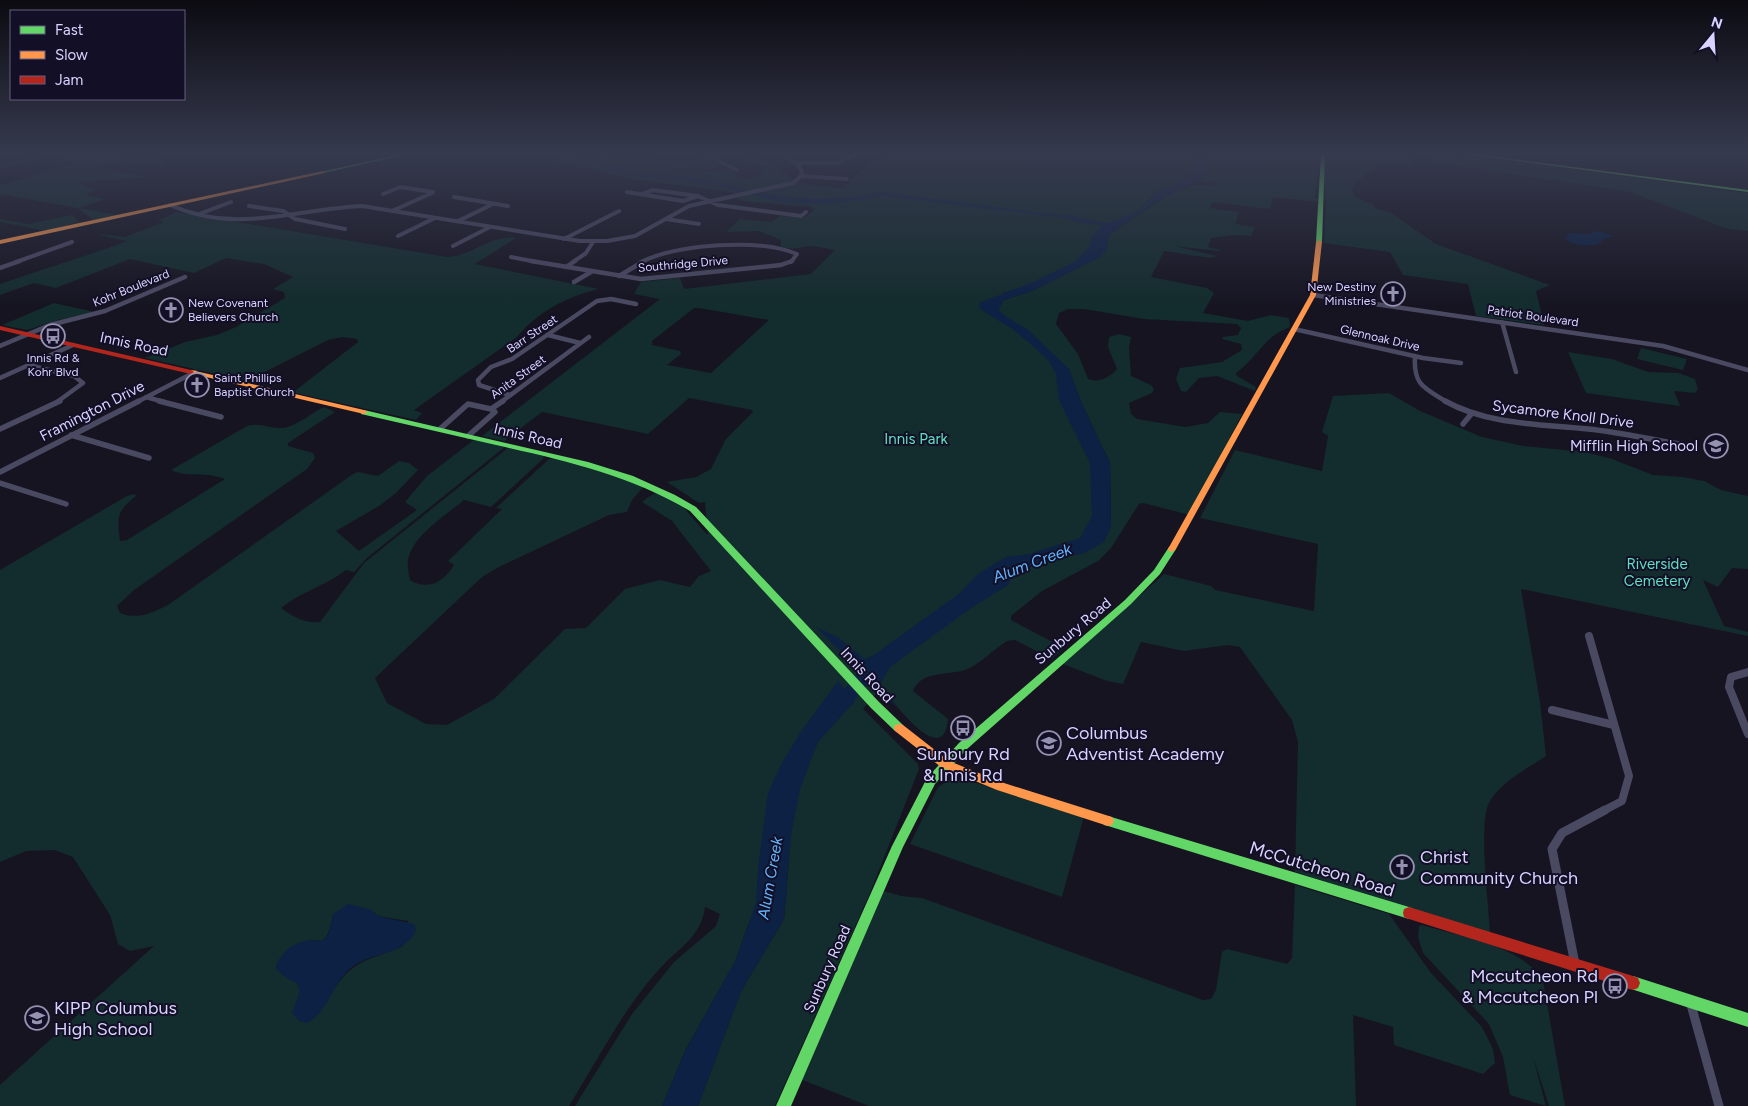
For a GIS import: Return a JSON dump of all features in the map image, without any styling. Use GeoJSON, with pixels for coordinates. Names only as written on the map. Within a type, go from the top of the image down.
{"type":"FeatureCollection","features":[{"type":"Feature","properties":{"kind":"main road"},"geometry":{"type":"LineString","coordinates":[[0,242],[170,205]]}},
{"type":"Feature","properties":{"kind":"main road","name":"Sunbury Road"},"geometry":{"type":"LineString","coordinates":[[783,1106],[898,846],[932,781],[945,764],[1050,668],[1128,602],[1157,572],[1313,295],[1322,228],[1322,205]]}},
{"type":"Feature","properties":{"kind":"main road","name":"Innis Road"},"geometry":{"type":"LineString","coordinates":[[0,328],[624,473],[668,492],[693,509],[898,728],[924,750],[945,764]]}},
{"type":"Feature","properties":{"kind":"main road","name":"McCutcheon Road"},"geometry":{"type":"LineString","coordinates":[[945,764],[1001,787],[1100,819],[1576,964],[1748,1020]]}},
{"type":"Feature","properties":{"kind":"street"},"geometry":{"type":"LineString","coordinates":[[170,205],[176,210],[198,215],[243,221],[344,206],[369,206],[456,222],[593,242],[635,236],[695,205]]}},
{"type":"Feature","properties":{"kind":"street"},"geometry":{"type":"LineString","coordinates":[[198,215],[224,205]]}},
{"type":"Feature","properties":{"kind":"street"},"geometry":{"type":"LineString","coordinates":[[392,211],[406,205]]}},
{"type":"Feature","properties":{"kind":"street"},"geometry":{"type":"LineString","coordinates":[[456,222],[492,205]]}},
{"type":"Feature","properties":{"kind":"street"},"geometry":{"type":"LineString","coordinates":[[498,205],[508,206]]}},
{"type":"Feature","properties":{"kind":"street"},"geometry":{"type":"LineString","coordinates":[[718,205],[801,216],[806,212]]}},
{"type":"Feature","properties":{"kind":"street"},"geometry":{"type":"LineString","coordinates":[[718,205],[721,209],[752,213]]}},
{"type":"Feature","properties":{"kind":"street"},"geometry":{"type":"LineString","coordinates":[[249,206],[283,211],[300,220],[345,228]]}},
{"type":"Feature","properties":{"kind":"street"},"geometry":{"type":"LineString","coordinates":[[564,238],[618,211]]}},
{"type":"Feature","properties":{"kind":"street"},"geometry":{"type":"LineString","coordinates":[[398,236],[435,218]]}},
{"type":"Feature","properties":{"kind":"street"},"geometry":{"type":"LineString","coordinates":[[666,219],[699,224]]}},
{"type":"Feature","properties":{"kind":"street"},"geometry":{"type":"LineString","coordinates":[[453,246],[490,227]]}},
{"type":"Feature","properties":{"kind":"street"},"geometry":{"type":"LineString","coordinates":[[0,268],[72,242]]}},
{"type":"Feature","properties":{"kind":"street"},"geometry":{"type":"LineString","coordinates":[[566,267],[586,253],[593,242]]}},
{"type":"Feature","properties":{"kind":"street","name":"Southridge Drive"},"geometry":{"type":"LineString","coordinates":[[511,258],[618,276],[657,279],[781,265],[791,262],[796,257],[793,252],[749,245],[671,253],[649,258],[618,276]]}},
{"type":"Feature","properties":{"kind":"street"},"geometry":{"type":"LineString","coordinates":[[574,282],[591,272]]}},
{"type":"Feature","properties":{"kind":"street","name":"Kohr Boulevard"},"geometry":{"type":"LineString","coordinates":[[0,346],[59,322],[105,311],[185,277]]}},
{"type":"Feature","properties":{"kind":"street","name":"Patriot Boulevard"},"geometry":{"type":"LineString","coordinates":[[1313,295],[1663,346],[1748,370]]}},
{"type":"Feature","properties":{"kind":"street","name":"Barr Street"},"geometry":{"type":"LineString","coordinates":[[510,394],[486,389],[479,385],[478,380],[491,368],[512,359],[604,299],[636,304]]}},
{"type":"Feature","properties":{"kind":"street"},"geometry":{"type":"LineString","coordinates":[[1502,322],[1516,372]]}},
{"type":"Feature","properties":{"kind":"street","name":"Glennoak Drive"},"geometry":{"type":"LineString","coordinates":[[1294,330],[1461,364]]}},
{"type":"Feature","properties":{"kind":"street"},"geometry":{"type":"LineString","coordinates":[[548,335],[580,343]]}},
{"type":"Feature","properties":{"kind":"street","name":"Anita Street"},"geometry":{"type":"LineString","coordinates":[[468,436],[490,419],[495,412],[491,409],[589,337]]}},
{"type":"Feature","properties":{"kind":"street"},"geometry":{"type":"LineString","coordinates":[[0,378],[73,345]]}},
{"type":"Feature","properties":{"kind":"street","name":"Sycamore Knoll Drive"},"geometry":{"type":"LineString","coordinates":[[1416,356],[1414,373],[1420,384],[1432,393],[1472,413],[1519,424],[1589,429],[1679,444]]}},
{"type":"Feature","properties":{"kind":"street"},"geometry":{"type":"LineString","coordinates":[[0,429],[65,398],[83,383],[74,376],[28,365]]}},
{"type":"Feature","properties":{"kind":"street","name":"Framington Drive"},"geometry":{"type":"LineString","coordinates":[[0,472],[195,372]]}},
{"type":"Feature","properties":{"kind":"street"},"geometry":{"type":"LineString","coordinates":[[146,397],[222,417]]}},
{"type":"Feature","properties":{"kind":"street"},"geometry":{"type":"LineString","coordinates":[[440,429],[468,404],[491,409]]}},
{"type":"Feature","properties":{"kind":"street"},"geometry":{"type":"LineString","coordinates":[[1464,424],[1472,413]]}},
{"type":"Feature","properties":{"kind":"street"},"geometry":{"type":"LineString","coordinates":[[71,435],[148,458]]}},
{"type":"Feature","properties":{"kind":"street"},"geometry":{"type":"LineString","coordinates":[[0,483],[66,504]]}},
{"type":"Feature","properties":{"kind":"street"},"geometry":{"type":"LineString","coordinates":[[1576,964],[1552,849],[1562,833],[1622,801],[1628,776],[1589,636]]}},
{"type":"Feature","properties":{"kind":"street"},"geometry":{"type":"LineString","coordinates":[[1745,672],[1731,677],[1729,688],[1748,734]]}},
{"type":"Feature","properties":{"kind":"street"},"geometry":{"type":"LineString","coordinates":[[1552,710],[1614,725]]}},
{"type":"Feature","properties":{"kind":"street"},"geometry":{"type":"LineString","coordinates":[[1690,1001],[1718,1106]]}},
{"type":"Feature","properties":{"kind":"green space"},"geometry":{"type":"Polygon","coordinates":[[[59,205],[89,205],[79,208],[119,215],[93,220],[78,208],[59,205]]]}},
{"type":"Feature","properties":{"kind":"green space","name":"Innis Park"},"geometry":{"type":"Polygon","coordinates":[[[784,205],[1144,205],[1106,235],[1108,248],[1107,241],[1111,233],[1154,205],[1212,205],[1210,208],[1239,212],[1235,224],[1255,227],[1251,236],[1235,235],[1211,238],[1208,247],[1222,250],[1219,251],[1174,246],[1217,256],[1210,258],[1164,251],[1151,277],[1207,288],[1214,293],[1203,313],[1248,321],[1271,315],[1289,318],[1290,327],[1273,336],[1236,373],[1237,376],[1256,387],[1255,391],[1217,376],[1199,378],[1186,392],[1181,391],[1176,379],[1180,368],[1222,362],[1242,350],[1241,344],[1222,339],[1223,337],[1238,335],[1241,328],[1237,324],[1144,319],[1084,309],[1068,309],[1059,313],[1056,324],[1078,354],[1088,379],[1104,379],[1117,369],[1108,347],[1109,337],[1119,334],[1131,337],[1129,348],[1131,376],[1151,385],[1154,389],[1152,393],[1129,403],[1131,414],[1137,419],[1185,427],[1208,423],[1220,412],[1242,414],[1190,515],[1143,503],[1139,504],[1111,548],[1098,561],[1042,591],[1011,616],[1011,620],[1064,648],[1052,659],[1015,640],[1007,641],[970,668],[958,672],[935,675],[922,680],[913,691],[948,719],[944,733],[937,738],[917,728],[882,687],[863,709],[918,764],[919,769],[870,893],[775,1106],[698,1106],[741,991],[784,919],[789,860],[748,925],[735,962],[686,1049],[662,1106],[575,1106],[632,1014],[674,962],[716,926],[720,914],[705,907],[696,931],[638,995],[569,1106],[0,1106],[0,1085],[154,946],[130,951],[118,944],[110,915],[73,857],[55,850],[26,851],[0,862],[0,570],[127,496],[135,494],[136,496],[121,511],[118,520],[120,541],[127,540],[225,479],[211,475],[183,474],[171,470],[247,426],[287,427],[324,407],[335,412],[288,443],[288,446],[313,453],[315,458],[307,469],[134,590],[117,606],[120,613],[138,616],[168,605],[353,474],[358,472],[378,476],[399,461],[409,463],[418,470],[396,493],[379,506],[336,531],[359,551],[417,510],[405,502],[427,476],[475,439],[506,446],[367,558],[354,572],[346,570],[288,602],[281,608],[304,621],[320,622],[364,563],[509,447],[544,456],[491,507],[464,500],[423,534],[416,542],[408,560],[410,580],[423,585],[429,585],[445,576],[454,565],[448,561],[502,509],[496,508],[549,459],[554,458],[593,467],[645,485],[632,500],[627,512],[609,515],[497,568],[482,577],[375,678],[387,703],[426,724],[447,725],[494,699],[565,629],[586,628],[625,589],[660,580],[690,587],[699,576],[711,571],[672,521],[642,502],[657,493],[663,492],[669,495],[681,504],[708,535],[705,502],[699,503],[667,482],[696,477],[711,469],[726,439],[753,412],[752,410],[689,398],[648,434],[542,412],[504,441],[482,436],[660,299],[634,294],[641,282],[680,278],[684,289],[811,274],[835,250],[813,246],[792,248],[781,246],[781,240],[759,231],[726,232],[740,219],[771,222],[780,216],[804,218],[814,210],[811,207],[784,205]],[[1101,256],[1029,285],[1003,293],[1004,300],[1032,291],[1101,256]],[[694,308],[652,341],[652,345],[680,351],[681,354],[667,365],[711,373],[769,320],[699,308],[694,308]],[[1069,369],[1085,426],[1104,521],[1083,543],[990,577],[946,625],[1013,575],[1042,562],[1084,553],[1111,527],[1110,463],[1081,402],[1069,369]],[[369,909],[333,914],[331,926],[322,941],[308,941],[294,946],[283,955],[276,968],[294,981],[300,987],[301,992],[335,988],[342,978],[357,965],[403,946],[408,921],[378,916],[369,909]]]}},
{"type":"Feature","properties":{"kind":"green space"},"geometry":{"type":"Polygon","coordinates":[[[1234,205],[1271,205],[1270,209],[1234,205]]]}},
{"type":"Feature","properties":{"kind":"green space"},"geometry":{"type":"Polygon","coordinates":[[[1326,205],[1372,205],[1375,208],[1391,213],[1436,244],[1550,285],[1536,291],[1544,325],[1476,316],[1468,284],[1403,275],[1390,252],[1324,243],[1326,205]]]}},
{"type":"Feature","properties":{"kind":"green space"},"geometry":{"type":"Polygon","coordinates":[[[1663,205],[1748,205],[1748,231],[1728,229],[1663,205]]]}},
{"type":"Feature","properties":{"kind":"green space"},"geometry":{"type":"Polygon","coordinates":[[[177,212],[447,257],[465,253],[499,239],[516,238],[475,264],[599,289],[576,296],[554,306],[534,320],[517,337],[414,410],[422,413],[416,420],[295,393],[296,390],[358,342],[357,339],[342,337],[328,340],[247,381],[145,358],[185,342],[217,335],[236,327],[285,298],[284,292],[273,289],[293,277],[264,264],[226,258],[194,273],[130,259],[56,288],[34,283],[0,295],[0,284],[127,241],[101,234],[125,237],[164,222],[157,221],[177,212]]]}},
{"type":"Feature","properties":{"kind":"green space"},"geometry":{"type":"Polygon","coordinates":[[[72,215],[79,222],[47,231],[0,222],[0,219],[28,224],[72,215]]]}},
{"type":"Feature","properties":{"kind":"green space"},"geometry":{"type":"Polygon","coordinates":[[[54,303],[95,312],[58,320],[27,330],[2,325],[54,303]]]}},
{"type":"Feature","properties":{"kind":"green space"},"geometry":{"type":"Polygon","coordinates":[[[1641,348],[1687,359],[1683,370],[1637,359],[1641,348]]]}},
{"type":"Feature","properties":{"kind":"green space"},"geometry":{"type":"Polygon","coordinates":[[[1568,352],[1612,359],[1648,372],[1679,373],[1695,379],[1698,389],[1695,393],[1674,391],[1680,406],[1586,393],[1568,352]]]}},
{"type":"Feature","properties":{"kind":"green space","name":"Riverside Cemetery"},"geometry":{"type":"Polygon","coordinates":[[[1389,393],[1420,411],[1482,437],[1523,446],[1585,452],[1612,459],[1653,475],[1683,477],[1704,481],[1721,490],[1748,496],[1748,569],[1732,568],[1718,587],[1703,580],[1724,626],[1748,632],[1748,636],[1521,589],[1540,702],[1546,756],[1507,783],[1489,803],[1484,829],[1484,847],[1490,934],[1295,872],[1298,742],[1292,720],[1240,647],[1228,645],[1184,651],[1141,642],[1123,684],[1107,681],[1063,664],[1164,574],[1211,586],[1215,590],[1314,611],[1318,544],[1200,518],[1235,450],[1322,471],[1328,436],[1322,432],[1333,396],[1389,393]]]}},
{"type":"Feature","properties":{"kind":"green space"},"geometry":{"type":"Polygon","coordinates":[[[951,779],[963,779],[1084,816],[1062,897],[910,844],[938,787],[951,779]]]}},
{"type":"Feature","properties":{"kind":"green space"},"geometry":{"type":"Polygon","coordinates":[[[1295,885],[1389,914],[1431,973],[1482,1027],[1493,1049],[1495,1063],[1483,1074],[1394,1045],[1393,1027],[1353,1015],[1356,1106],[869,1106],[800,1079],[884,891],[901,896],[922,898],[1203,1000],[1211,999],[1216,990],[1222,952],[1227,949],[1287,964],[1292,958],[1295,885]]]}},
{"type":"Feature","properties":{"kind":"green space"},"geometry":{"type":"Polygon","coordinates":[[[1422,925],[1489,944],[1521,959],[1534,969],[1543,981],[1565,1106],[1549,1106],[1533,1057],[1546,1106],[1510,1095],[1503,1057],[1489,1024],[1423,953],[1418,937],[1419,926],[1422,925]]]}},
{"type":"Feature","properties":{"kind":"water"},"geometry":{"type":"Polygon","coordinates":[[[1144,205],[1152,205],[1111,233],[1107,241],[1108,248],[1100,257],[1032,291],[1004,300],[998,310],[1027,329],[1069,369],[1081,402],[1110,463],[1111,527],[1104,542],[1084,553],[1042,562],[1013,575],[1008,585],[971,608],[890,667],[880,684],[898,709],[816,627],[839,638],[864,659],[871,657],[960,593],[978,574],[1006,557],[1029,554],[1080,538],[1092,516],[1090,463],[1059,400],[1056,374],[1049,361],[1032,345],[1014,330],[980,309],[979,303],[1033,282],[1076,261],[1090,246],[1092,236],[1101,227],[1139,210],[1144,205]]]}},
{"type":"Feature","properties":{"kind":"water"},"geometry":{"type":"Polygon","coordinates":[[[1599,231],[1613,236],[1604,239],[1599,244],[1590,245],[1573,243],[1565,238],[1569,236],[1567,233],[1588,234],[1599,231]]]}},
{"type":"Feature","properties":{"kind":"water"},"geometry":{"type":"Polygon","coordinates":[[[838,681],[855,701],[818,742],[800,789],[791,835],[784,919],[741,991],[698,1106],[662,1106],[686,1049],[735,962],[756,903],[758,868],[768,793],[782,763],[800,733],[838,681]]]}},
{"type":"Feature","properties":{"kind":"water"},"geometry":{"type":"Polygon","coordinates":[[[348,904],[369,909],[378,916],[414,924],[416,929],[411,938],[397,949],[369,958],[352,967],[345,973],[315,1018],[307,1023],[299,1021],[292,1013],[299,987],[276,968],[282,955],[293,946],[307,941],[322,941],[329,932],[333,914],[348,904]]]}},
{"type":"Feature","properties":{"kind":"waterway"},"geometry":{"type":"LineString","coordinates":[[972,205],[1058,217],[1073,217],[1075,220],[1109,224]]}},
{"type":"Feature","properties":{"kind":"waterway","name":"Alum Creek"},"geometry":{"type":"LineString","coordinates":[[838,709],[876,661]]}},
{"type":"Feature","properties":{"kind":"traffic: fast"},"geometry":{"type":"LineString","coordinates":[[1319,242],[1321,205]]}},
{"type":"Feature","properties":{"kind":"traffic: fast"},"geometry":{"type":"LineString","coordinates":[[364,412],[608,470],[651,487],[693,509],[875,705],[899,728]]}},
{"type":"Feature","properties":{"kind":"traffic: fast"},"geometry":{"type":"LineString","coordinates":[[783,1106],[898,846],[931,781],[963,746],[1128,602],[1157,572],[1172,549]]}},
{"type":"Feature","properties":{"kind":"traffic: fast"},"geometry":{"type":"LineString","coordinates":[[1108,821],[1409,913]]}},
{"type":"Feature","properties":{"kind":"traffic: fast"},"geometry":{"type":"LineString","coordinates":[[1633,983],[1748,1020]]}},
{"type":"Feature","properties":{"kind":"traffic: slow"},"geometry":{"type":"LineString","coordinates":[[0,242],[173,205]]}},
{"type":"Feature","properties":{"kind":"traffic: slow"},"geometry":{"type":"LineString","coordinates":[[1172,549],[1313,295],[1319,242]]}},
{"type":"Feature","properties":{"kind":"traffic: slow"},"geometry":{"type":"LineString","coordinates":[[191,372],[364,412]]}},
{"type":"Feature","properties":{"kind":"traffic: slow"},"geometry":{"type":"LineString","coordinates":[[899,728],[945,764],[1001,787],[1108,821]]}},
{"type":"Feature","properties":{"kind":"traffic: jam"},"geometry":{"type":"LineString","coordinates":[[0,328],[191,372]]}},
{"type":"Feature","properties":{"kind":"traffic: jam"},"geometry":{"type":"LineString","coordinates":[[1409,913],[1633,983]]}},
{"type":"Feature","properties":{"kind":"place","name":"New Destiny Ministries"},"geometry":{"type":"Point","coordinates":[1393,294]}},
{"type":"Feature","properties":{"kind":"place","name":"New Covenant Believers Church"},"geometry":{"type":"Point","coordinates":[171,310]}},
{"type":"Feature","properties":{"kind":"place","name":"Innis Rd & Kohr Blvd"},"geometry":{"type":"Point","coordinates":[53,336]}},
{"type":"Feature","properties":{"kind":"place","name":"Saint Phillips Baptist Church"},"geometry":{"type":"Point","coordinates":[197,385]}},
{"type":"Feature","properties":{"kind":"place","name":"Mifflin High School"},"geometry":{"type":"Point","coordinates":[1716,446]}},
{"type":"Feature","properties":{"kind":"place","name":"Sunbury Rd & Innis Rd"},"geometry":{"type":"Point","coordinates":[963,728]}},
{"type":"Feature","properties":{"kind":"place","name":"Columbus Adventist Academy"},"geometry":{"type":"Point","coordinates":[1049,743]}},
{"type":"Feature","properties":{"kind":"place","name":"Christ Community Church"},"geometry":{"type":"Point","coordinates":[1402,867]}},
{"type":"Feature","properties":{"kind":"place","name":"Mccutcheon Rd & Mccutcheon Pl"},"geometry":{"type":"Point","coordinates":[1615,986]}},
{"type":"Feature","properties":{"kind":"place","name":"KIPP Columbus High School"},"geometry":{"type":"Point","coordinates":[37,1018]}}]}
